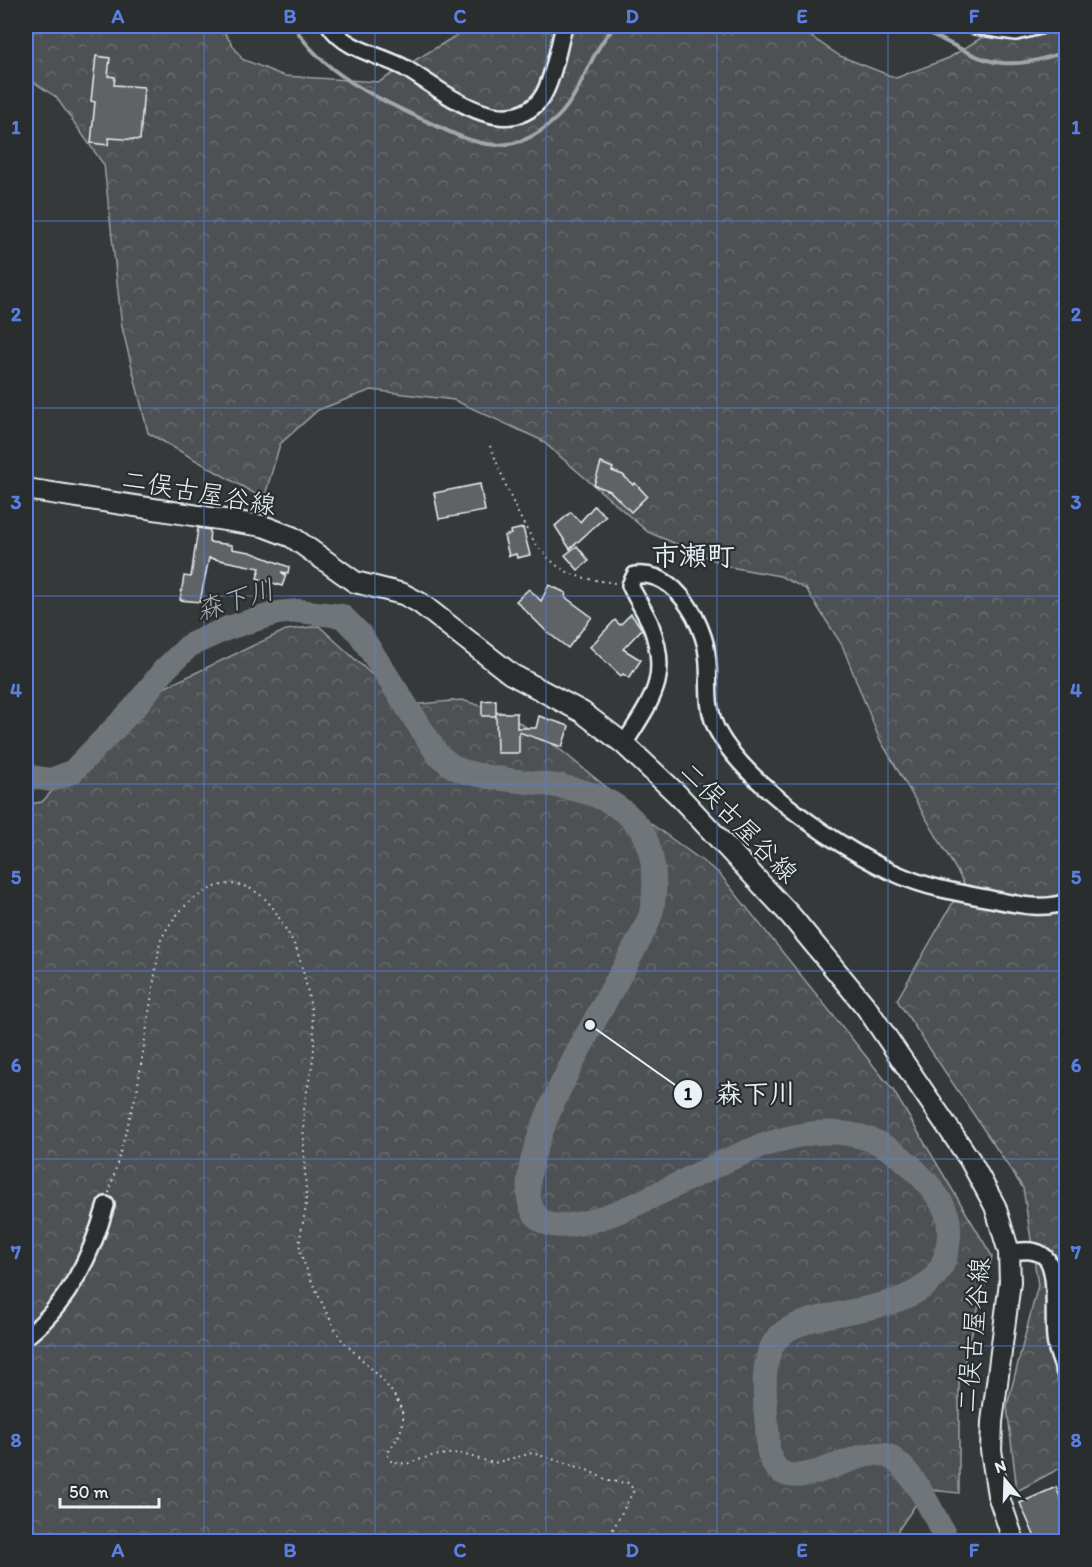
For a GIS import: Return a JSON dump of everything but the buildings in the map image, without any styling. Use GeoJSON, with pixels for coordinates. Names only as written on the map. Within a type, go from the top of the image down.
{"type":"FeatureCollection","features":[{"type":"Feature","properties":{"kind":"main road","name":"二俣古屋谷線"},"geometry":{"type":"LineString","coordinates":[[26,489],[253,524],[292,537],[355,582],[404,594],[420,603],[511,674],[582,712],[624,744],[677,794],[783,907],[866,1007],[970,1160],[995,1206],[1009,1252],[1010,1282],[992,1422],[991,1450],[998,1495],[1014,1542]]}},
{"type":"Feature","properties":{"kind":"street"},"geometry":{"type":"LineString","coordinates":[[330,26],[346,43],[403,67],[475,111],[504,117],[529,109],[541,99],[564,26]]}},
{"type":"Feature","properties":{"kind":"street"},"geometry":{"type":"LineString","coordinates":[[975,26],[1016,32],[1040,26]]}},
{"type":"Feature","properties":{"kind":"street"},"geometry":{"type":"LineString","coordinates":[[624,744],[657,686],[660,666],[649,621],[630,585],[635,575],[650,574],[663,579],[676,590],[694,616],[707,654],[707,698],[716,729],[754,777],[798,814],[853,851],[898,875],[924,885],[1025,906],[1054,907],[1066,902]]}},
{"type":"Feature","properties":{"kind":"street"},"geometry":{"type":"LineString","coordinates":[[26,1337],[60,1304],[100,1226],[106,1204]]}},
{"type":"Feature","properties":{"kind":"street"},"geometry":{"type":"LineString","coordinates":[[1009,1252],[1035,1251],[1047,1259],[1053,1277],[1052,1312],[1056,1345],[1066,1377]]}},
{"type":"Feature","properties":{"kind":"path"},"geometry":{"type":"LineString","coordinates":[[490,446],[526,526],[540,548],[562,569],[583,578],[630,585]]}},
{"type":"Feature","properties":{"kind":"path"},"geometry":{"type":"LineString","coordinates":[[106,1204],[136,1091],[160,942],[170,921],[194,899],[213,888],[227,885],[247,887],[263,894],[295,946],[313,1020],[314,1047],[304,1110],[306,1204],[300,1249],[305,1267],[341,1339],[376,1370],[393,1395],[404,1419],[400,1434],[387,1454],[391,1461],[406,1464],[431,1456],[458,1453],[494,1463],[532,1453],[585,1469],[609,1481],[628,1483],[634,1490],[632,1496],[606,1542]]}},
{"type":"Feature","properties":{"kind":"green space"},"geometry":{"type":"Polygon","coordinates":[[[26,26],[220,26],[242,59],[284,76],[379,82],[472,26],[795,26],[840,56],[896,78],[949,58],[1000,26],[1066,26],[1066,1465],[1017,1491],[1007,1406],[1038,1285],[1023,1188],[897,1000],[964,883],[879,738],[842,645],[806,589],[780,576],[730,567],[648,532],[541,440],[454,400],[371,390],[318,410],[280,444],[264,499],[148,433],[122,327],[104,165],[56,97],[26,77],[26,26]]]}},
{"type":"Feature","properties":{"kind":"green space"},"geometry":{"type":"Polygon","coordinates":[[[319,626],[369,672],[410,705],[462,700],[506,714],[557,747],[654,826],[719,873],[893,1090],[992,1256],[959,1382],[959,1493],[930,1490],[916,1504],[891,1541],[26,1541],[26,811],[29,804],[42,802],[134,702],[286,630],[319,626]]]}},
{"type":"Feature","properties":{"kind":"waterway"},"geometry":{"type":"LineString","coordinates":[[294,26],[319,57],[335,71],[369,93],[460,136],[497,145],[533,136],[562,113],[571,101],[598,49],[616,26]]}},
{"type":"Feature","properties":{"kind":"waterway"},"geometry":{"type":"LineString","coordinates":[[914,26],[971,54],[1003,63],[1021,63],[1066,51]]}},
{"type":"Feature","properties":{"kind":"waterway","name":"森下川"},"geometry":{"type":"LineString","coordinates":[[26,776],[51,780],[72,772],[134,708],[164,670],[190,645],[228,628],[277,613],[299,611],[342,616],[360,634],[438,755],[454,767],[484,776],[564,787],[602,798],[620,808],[635,822],[650,853],[654,877],[651,913],[640,938],[568,1072],[545,1122],[531,1166],[530,1202],[550,1225],[582,1223],[619,1211],[742,1154],[784,1139],[825,1132],[865,1138],[902,1158],[928,1184],[944,1207],[949,1231],[945,1258],[936,1275],[922,1288],[905,1297],[885,1304],[806,1322],[789,1329],[778,1337],[766,1364],[768,1448],[775,1466],[787,1475],[803,1475],[821,1471],[875,1454],[888,1456],[897,1462],[915,1482],[948,1542]]}},
{"type":"Feature","properties":{"kind":"place","name":"森下川"},"geometry":{"type":"Point","coordinates":[590,1025]}},
{"type":"Feature","properties":{"kind":"district","name":"市瀬町"},"geometry":{"type":"Point","coordinates":[693,555]}}]}
